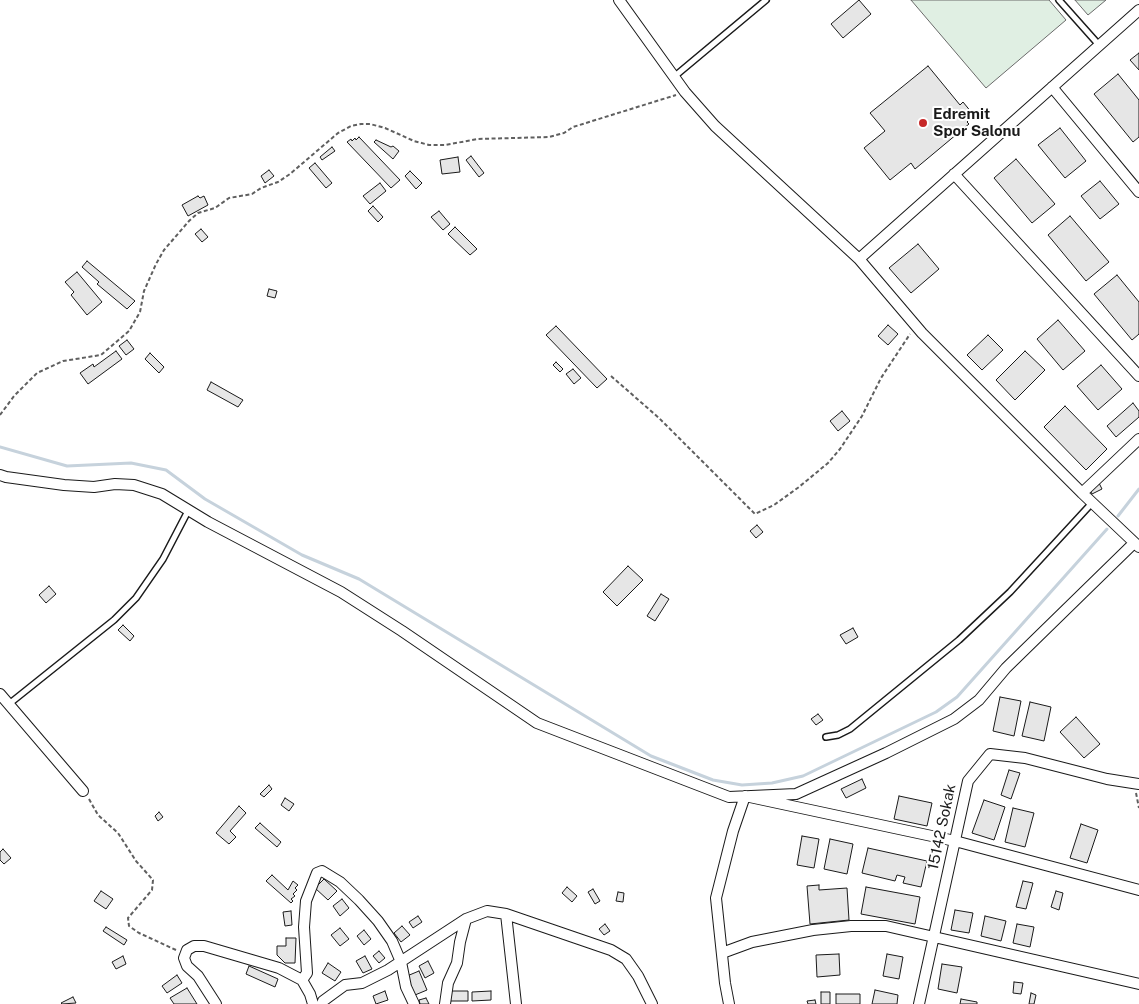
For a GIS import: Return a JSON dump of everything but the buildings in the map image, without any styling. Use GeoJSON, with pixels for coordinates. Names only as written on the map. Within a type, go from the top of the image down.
{"type":"FeatureCollection","features":[{"type":"Feature","properties":{"kind":"street"},"geometry":{"type":"LineString","coordinates":[[0,474],[6,477],[64,485],[94,487],[115,484],[134,485],[162,494],[188,511],[341,592],[537,723],[729,797],[796,794],[886,754],[954,719],[979,700],[1006,668],[1137,545],[1092,503],[916,326],[859,258],[715,126],[685,92],[619,0]]}},
{"type":"Feature","properties":{"kind":"street"},"geometry":{"type":"LineString","coordinates":[[859,258],[1139,10]]}},
{"type":"Feature","properties":{"kind":"street"},"geometry":{"type":"LineString","coordinates":[[1052,87],[1139,192]]}},
{"type":"Feature","properties":{"kind":"street"},"geometry":{"type":"LineString","coordinates":[[954,174],[1139,376]]}},
{"type":"Feature","properties":{"kind":"street"},"geometry":{"type":"LineString","coordinates":[[1082,493],[1139,438]]}},
{"type":"Feature","properties":{"kind":"street"},"geometry":{"type":"LineString","coordinates":[[0,694],[83,791]]}},
{"type":"Feature","properties":{"kind":"street","name":"15142 Sokak"},"geometry":{"type":"LineString","coordinates":[[919,1004],[968,781],[990,754],[1024,758],[1136,784]]}},
{"type":"Feature","properties":{"kind":"street"},"geometry":{"type":"LineString","coordinates":[[745,796],[955,841],[1139,890]]}},
{"type":"Feature","properties":{"kind":"street"},"geometry":{"type":"LineString","coordinates":[[729,1004],[716,898],[733,831],[745,796]]}},
{"type":"Feature","properties":{"kind":"street"},"geometry":{"type":"LineString","coordinates":[[302,980],[307,973],[304,926],[306,901],[317,873],[322,871],[340,882],[378,921],[392,940],[401,962],[406,987],[414,1004]]}},
{"type":"Feature","properties":{"kind":"street"},"geometry":{"type":"LineString","coordinates":[[322,1004],[323,1000],[345,985],[362,983],[401,962],[466,919],[487,911],[506,914],[611,950],[626,959],[638,976],[652,1004]]}},
{"type":"Feature","properties":{"kind":"street"},"geometry":{"type":"LineString","coordinates":[[506,914],[516,1004]]}},
{"type":"Feature","properties":{"kind":"street"},"geometry":{"type":"LineString","coordinates":[[445,1004],[448,983],[457,963],[466,919]]}},
{"type":"Feature","properties":{"kind":"street"},"geometry":{"type":"LineString","coordinates":[[722,953],[752,942],[812,930],[851,926],[886,926],[1139,984]]}},
{"type":"Feature","properties":{"kind":"street"},"geometry":{"type":"LineString","coordinates":[[216,1004],[198,976],[187,966],[184,958],[187,950],[194,946],[204,946],[279,968],[302,980],[313,1004]]}},
{"type":"Feature","properties":{"kind":"lane"},"geometry":{"type":"LineString","coordinates":[[675,76],[766,0]]}},
{"type":"Feature","properties":{"kind":"lane"},"geometry":{"type":"LineString","coordinates":[[1060,0],[1100,45]]}},
{"type":"Feature","properties":{"kind":"lane"},"geometry":{"type":"LineString","coordinates":[[826,737],[838,735],[850,729],[959,640],[1010,592],[1092,503]]}},
{"type":"Feature","properties":{"kind":"lane"},"geometry":{"type":"LineString","coordinates":[[9,704],[114,620],[136,598],[163,560],[188,511]]}},
{"type":"Feature","properties":{"kind":"path"},"geometry":{"type":"LineString","coordinates":[[0,416],[20,389],[37,373],[63,361],[101,355],[129,331],[137,319],[144,291],[164,250],[198,213],[215,208],[229,198],[252,194],[261,188],[278,182],[338,133],[351,126],[370,124],[386,128],[414,141],[429,145],[445,145],[491,138],[549,137],[685,92]]}},
{"type":"Feature","properties":{"kind":"path"},"geometry":{"type":"LineString","coordinates":[[611,376],[659,418],[755,514],[774,505],[799,487],[840,449],[862,416],[881,378],[916,326]]}},
{"type":"Feature","properties":{"kind":"path"},"geometry":{"type":"LineString","coordinates":[[1136,784],[1139,808]]}},
{"type":"Feature","properties":{"kind":"path"},"geometry":{"type":"LineString","coordinates":[[83,791],[98,815],[118,833],[136,861],[153,880],[152,890],[128,918],[129,926],[146,936],[186,953]]}},
{"type":"Feature","properties":{"kind":"green space"},"geometry":{"type":"Polygon","coordinates":[[[911,0],[1049,0],[1066,20],[986,88],[911,0]]]}},
{"type":"Feature","properties":{"kind":"green space"},"geometry":{"type":"Polygon","coordinates":[[[1075,0],[1106,0],[1088,15],[1075,0]]]}},
{"type":"Feature","properties":{"kind":"waterway"},"geometry":{"type":"LineString","coordinates":[[0,447],[67,466],[131,463],[166,470],[205,499],[302,555],[359,579],[651,756],[713,780],[742,785],[772,783],[803,776],[936,712],[957,697],[1107,529]]}},
{"type":"Feature","properties":{"kind":"waterway"},"geometry":{"type":"LineString","coordinates":[[1118,516],[1139,489]]}},
{"type":"Feature","properties":{"kind":"place","name":"Edremit Spor Salonu"},"geometry":{"type":"Point","coordinates":[923,123]}}]}
